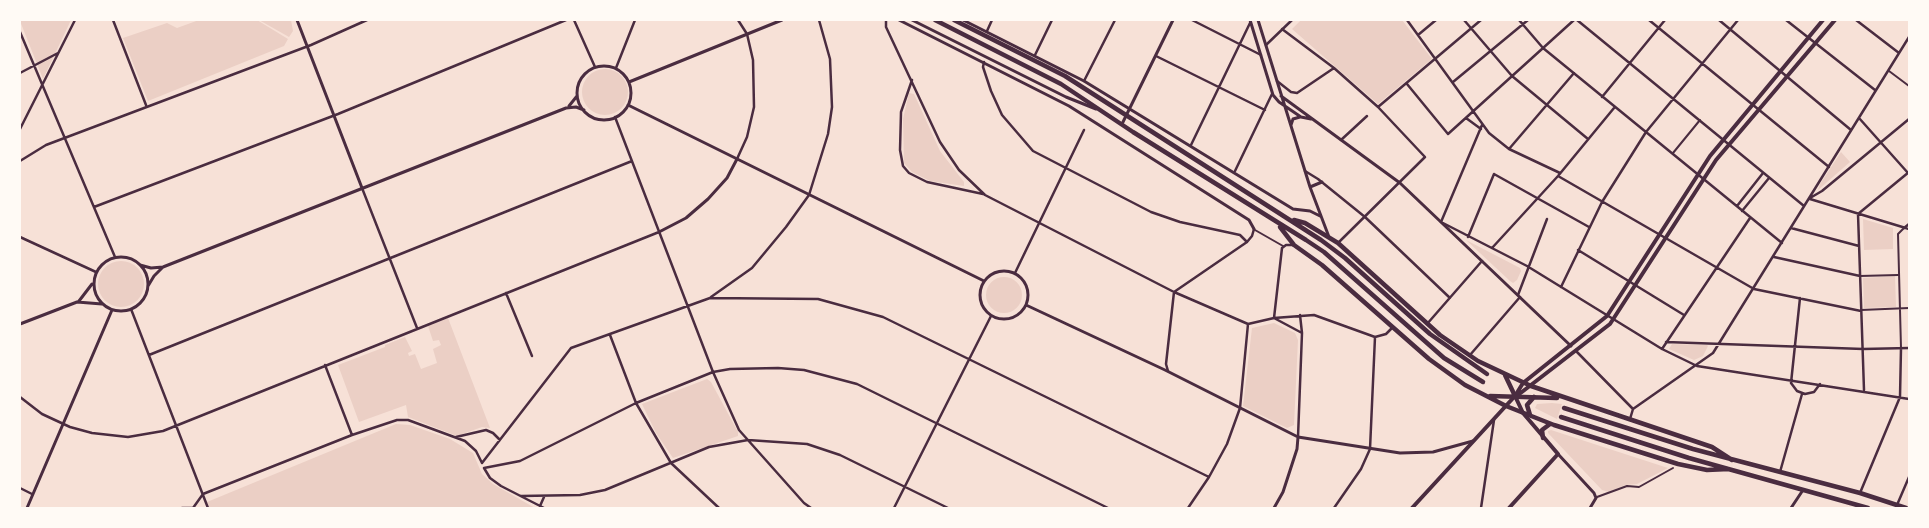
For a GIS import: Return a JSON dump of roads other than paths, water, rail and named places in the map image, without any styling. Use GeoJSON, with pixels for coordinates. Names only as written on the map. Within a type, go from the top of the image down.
{"type":"FeatureCollection","features":[{"type":"Feature","properties":{"kind":"main road"},"geometry":{"type":"LineString","coordinates":[[935,20],[1042,73],[1324,252],[1444,358],[1483,382]]}},
{"type":"Feature","properties":{"kind":"main road"},"geometry":{"type":"LineString","coordinates":[[954,20],[1065,76],[1334,249],[1430,334],[1487,374]]}},
{"type":"Feature","properties":{"kind":"main road"},"geometry":{"type":"LineString","coordinates":[[1412,508],[1515,396],[1524,383],[1607,316],[1697,174],[1823,20]]}},
{"type":"Feature","properties":{"kind":"main road"},"geometry":{"type":"LineString","coordinates":[[1515,396],[1531,386],[1613,320],[1703,179],[1835,20]]}},
{"type":"Feature","properties":{"kind":"main road"},"geometry":{"type":"LineString","coordinates":[[1287,218],[1305,223],[1338,243],[1428,324],[1469,356],[1531,386],[1630,421],[1712,447],[1732,460]]}},
{"type":"Feature","properties":{"kind":"main road"},"geometry":{"type":"LineString","coordinates":[[1278,224],[1294,245],[1344,283],[1393,328],[1449,375],[1487,396],[1506,406],[1554,425],[1686,466],[1707,470],[1729,469]]}},
{"type":"Feature","properties":{"kind":"main road"},"geometry":{"type":"LineString","coordinates":[[1505,374],[1523,413],[1558,454],[1509,508]]}},
{"type":"Feature","properties":{"kind":"main road"},"geometry":{"type":"LineString","coordinates":[[1487,396],[1502,398],[1538,396],[1566,399]]}},
{"type":"Feature","properties":{"kind":"main road"},"geometry":{"type":"LineString","coordinates":[[1534,417],[1528,412],[1527,405],[1531,398],[1538,396]]}},
{"type":"Feature","properties":{"kind":"main road"},"geometry":{"type":"LineString","coordinates":[[1564,408],[1732,460],[1860,493],[1906,508]]}},
{"type":"Feature","properties":{"kind":"main road"},"geometry":{"type":"LineString","coordinates":[[1561,417],[1729,469],[1804,488],[1868,508]]}},
{"type":"Feature","properties":{"kind":"main road"},"geometry":{"type":"LineString","coordinates":[[1543,438],[1544,427],[1548,424],[1554,425]]}},
{"type":"Feature","properties":{"kind":"street"},"geometry":{"type":"LineString","coordinates":[[20,129],[75,20]]}},
{"type":"Feature","properties":{"kind":"street"},"geometry":{"type":"LineString","coordinates":[[113,20],[146,105]]}},
{"type":"Feature","properties":{"kind":"street"},"geometry":{"type":"LineString","coordinates":[[297,20],[417,328]]}},
{"type":"Feature","properties":{"kind":"street"},"geometry":{"type":"LineString","coordinates":[[20,161],[46,145],[146,105],[307,46],[368,20]]}},
{"type":"Feature","properties":{"kind":"street"},"geometry":{"type":"LineString","coordinates":[[94,207],[334,115],[566,20]]}},
{"type":"Feature","properties":{"kind":"street"},"geometry":{"type":"LineString","coordinates":[[574,20],[595,67]]}},
{"type":"Feature","properties":{"kind":"street"},"geometry":{"type":"LineString","coordinates":[[616,68],[635,20]]}},
{"type":"Feature","properties":{"kind":"street"},"geometry":{"type":"LineString","coordinates":[[20,397],[42,414],[92,433],[121,437],[152,434],[506,294],[659,232],[686,218],[708,199],[726,178],[738,159],[747,137],[754,107],[753,60],[747,34],[738,20]]}},
{"type":"Feature","properties":{"kind":"street"},"geometry":{"type":"LineString","coordinates":[[629,82],[782,20]]}},
{"type":"Feature","properties":{"kind":"street"},"geometry":{"type":"LineString","coordinates":[[710,298],[752,268],[786,228],[809,194],[828,134],[832,107],[830,59],[819,20]]}},
{"type":"Feature","properties":{"kind":"street"},"geometry":{"type":"LineString","coordinates":[[886,20],[886,27],[940,142],[959,170],[985,195],[1038,224],[1174,292],[1248,324],[1274,318],[1314,315],[1374,338],[1386,334],[1393,328]]}},
{"type":"Feature","properties":{"kind":"street"},"geometry":{"type":"LineString","coordinates":[[900,20],[1069,106],[1252,222],[1254,229],[1252,236],[1247,242],[1174,292],[1166,364],[1168,372]]}},
{"type":"Feature","properties":{"kind":"street"},"geometry":{"type":"LineString","coordinates":[[912,20],[1066,97],[1110,115]]}},
{"type":"Feature","properties":{"kind":"street"},"geometry":{"type":"LineString","coordinates":[[963,20],[1084,81],[1235,171],[1296,211],[1310,211],[1320,216]]}},
{"type":"Feature","properties":{"kind":"street"},"geometry":{"type":"LineString","coordinates":[[987,31],[992,20]]}},
{"type":"Feature","properties":{"kind":"street"},"geometry":{"type":"LineString","coordinates":[[1035,55],[1052,20]]}},
{"type":"Feature","properties":{"kind":"street"},"geometry":{"type":"LineString","coordinates":[[1084,81],[1115,20]]}},
{"type":"Feature","properties":{"kind":"street"},"geometry":{"type":"LineString","coordinates":[[1122,124],[1173,20]]}},
{"type":"Feature","properties":{"kind":"street"},"geometry":{"type":"LineString","coordinates":[[1192,20],[1260,54]]}},
{"type":"Feature","properties":{"kind":"street"},"geometry":{"type":"LineString","coordinates":[[1258,20],[1304,170],[1329,237]]}},
{"type":"Feature","properties":{"kind":"street"},"geometry":{"type":"LineString","coordinates":[[1266,45],[1292,20]]}},
{"type":"Feature","properties":{"kind":"street"},"geometry":{"type":"LineString","coordinates":[[1407,20],[1489,133],[1509,148],[1559,174],[1602,202],[1754,288],[1861,310],[1909,308]]}},
{"type":"Feature","properties":{"kind":"street"},"geometry":{"type":"LineString","coordinates":[[1418,35],[1436,20]]}},
{"type":"Feature","properties":{"kind":"street"},"geometry":{"type":"LineString","coordinates":[[1464,20],[1512,76],[1588,139]]}},
{"type":"Feature","properties":{"kind":"street"},"geometry":{"type":"LineString","coordinates":[[1378,107],[1481,20]]}},
{"type":"Feature","properties":{"kind":"street"},"geometry":{"type":"LineString","coordinates":[[1519,20],[1544,48],[1782,243]]}},
{"type":"Feature","properties":{"kind":"street"},"geometry":{"type":"LineString","coordinates":[[1453,82],[1528,20]]}},
{"type":"Feature","properties":{"kind":"street"},"geometry":{"type":"LineString","coordinates":[[1407,84],[1448,134],[1575,20],[1804,206]]}},
{"type":"Feature","properties":{"kind":"street"},"geometry":{"type":"LineString","coordinates":[[1649,20],[1758,111],[1829,167]]}},
{"type":"Feature","properties":{"kind":"street"},"geometry":{"type":"LineString","coordinates":[[1602,97],[1665,20]]}},
{"type":"Feature","properties":{"kind":"street"},"geometry":{"type":"LineString","coordinates":[[1719,20],[1851,130]]}},
{"type":"Feature","properties":{"kind":"street"},"geometry":{"type":"LineString","coordinates":[[1561,287],[1602,202],[1646,132],[1738,20]]}},
{"type":"Feature","properties":{"kind":"street"},"geometry":{"type":"LineString","coordinates":[[1786,20],[1876,90]]}},
{"type":"Feature","properties":{"kind":"street"},"geometry":{"type":"LineString","coordinates":[[1856,20],[1899,54]]}},
{"type":"Feature","properties":{"kind":"street"},"geometry":{"type":"LineString","coordinates":[[1191,145],[1250,21]]}},
{"type":"Feature","properties":{"kind":"street"},"geometry":{"type":"LineString","coordinates":[[1250,21],[1272,94],[1284,106],[1301,116],[1314,120]]}},
{"type":"Feature","properties":{"kind":"street"},"geometry":{"type":"LineString","coordinates":[[1282,29],[1334,68],[1378,107],[1425,157],[1338,243]]}},
{"type":"Feature","properties":{"kind":"street"},"geometry":{"type":"LineString","coordinates":[[20,32],[115,258]]}},
{"type":"Feature","properties":{"kind":"street"},"geometry":{"type":"LineString","coordinates":[[1630,421],[1633,409],[1713,353],[1908,39]]}},
{"type":"Feature","properties":{"kind":"street"},"geometry":{"type":"LineString","coordinates":[[20,73],[59,52]]}},
{"type":"Feature","properties":{"kind":"street"},"geometry":{"type":"LineString","coordinates":[[1156,56],[1265,110]]}},
{"type":"Feature","properties":{"kind":"street"},"geometry":{"type":"LineString","coordinates":[[984,62],[983,67],[991,91],[1002,115],[1033,151],[1151,212],[1180,222],[1240,235],[1247,242]]}},
{"type":"Feature","properties":{"kind":"street"},"geometry":{"type":"LineString","coordinates":[[20,324],[77,302],[87,293],[96,272],[104,263],[115,258],[128,258],[140,265],[151,268],[163,267],[566,108],[576,107],[599,119],[615,117],[628,106],[631,90],[629,82],[616,68],[595,67],[584,75],[578,94],[566,108]]}},
{"type":"Feature","properties":{"kind":"street"},"geometry":{"type":"LineString","coordinates":[[1276,80],[1291,92],[1297,93],[1334,68]]}},
{"type":"Feature","properties":{"kind":"street"},"geometry":{"type":"LineString","coordinates":[[1888,70],[1909,86]]}},
{"type":"Feature","properties":{"kind":"street"},"geometry":{"type":"LineString","coordinates":[[1509,148],[1574,73]]}},
{"type":"Feature","properties":{"kind":"street"},"geometry":{"type":"LineString","coordinates":[[912,80],[901,112],[900,134],[903,166],[909,173],[927,182],[985,195]]}},
{"type":"Feature","properties":{"kind":"street"},"geometry":{"type":"LineString","coordinates":[[578,94],[584,110]]}},
{"type":"Feature","properties":{"kind":"street"},"geometry":{"type":"LineString","coordinates":[[1235,171],[1272,94]]}},
{"type":"Feature","properties":{"kind":"street"},"geometry":{"type":"LineString","coordinates":[[1281,96],[1400,183],[1571,346]]}},
{"type":"Feature","properties":{"kind":"street"},"geometry":{"type":"LineString","coordinates":[[628,106],[984,280]]}},
{"type":"Feature","properties":{"kind":"street"},"geometry":{"type":"LineString","coordinates":[[1492,248],[1559,174],[1614,107]]}},
{"type":"Feature","properties":{"kind":"street"},"geometry":{"type":"LineString","coordinates":[[1290,127],[1293,119],[1301,116]]}},
{"type":"Feature","properties":{"kind":"street"},"geometry":{"type":"LineString","coordinates":[[1341,140],[1367,116]]}},
{"type":"Feature","properties":{"kind":"street"},"geometry":{"type":"LineString","coordinates":[[615,117],[713,372],[740,430],[804,503],[811,508]]}},
{"type":"Feature","properties":{"kind":"street"},"geometry":{"type":"LineString","coordinates":[[1466,118],[1480,129]]}},
{"type":"Feature","properties":{"kind":"street"},"geometry":{"type":"LineString","coordinates":[[1858,118],[1909,173],[1858,214]]}},
{"type":"Feature","properties":{"kind":"street"},"geometry":{"type":"LineString","coordinates":[[1809,199],[1822,191],[1909,119]]}},
{"type":"Feature","properties":{"kind":"street"},"geometry":{"type":"LineString","coordinates":[[1672,154],[1700,120]]}},
{"type":"Feature","properties":{"kind":"street"},"geometry":{"type":"LineString","coordinates":[[1441,222],[1482,125]]}},
{"type":"Feature","properties":{"kind":"street"},"geometry":{"type":"LineString","coordinates":[[1015,273],[1084,130]]}},
{"type":"Feature","properties":{"kind":"street"},"geometry":{"type":"LineString","coordinates":[[149,355],[632,161]]}},
{"type":"Feature","properties":{"kind":"street"},"geometry":{"type":"LineString","coordinates":[[1304,170],[1365,217],[1450,298]]}},
{"type":"Feature","properties":{"kind":"street"},"geometry":{"type":"LineString","coordinates":[[1737,206],[1763,173]]}},
{"type":"Feature","properties":{"kind":"street"},"geometry":{"type":"LineString","coordinates":[[1468,237],[1494,174],[1589,227]]}},
{"type":"Feature","properties":{"kind":"street"},"geometry":{"type":"LineString","coordinates":[[1742,211],[1769,178]]}},
{"type":"Feature","properties":{"kind":"street"},"geometry":{"type":"LineString","coordinates":[[1310,187],[1322,182]]}},
{"type":"Feature","properties":{"kind":"street"},"geometry":{"type":"LineString","coordinates":[[1809,199],[1909,229]]}},
{"type":"Feature","properties":{"kind":"street"},"geometry":{"type":"LineString","coordinates":[[1858,214],[1864,390]]}},
{"type":"Feature","properties":{"kind":"street"},"geometry":{"type":"LineString","coordinates":[[1662,348],[1750,218]]}},
{"type":"Feature","properties":{"kind":"street"},"geometry":{"type":"LineString","coordinates":[[1469,356],[1519,296],[1527,266],[1547,219]]}},
{"type":"Feature","properties":{"kind":"street"},"geometry":{"type":"LineString","coordinates":[[1441,222],[1527,266],[1613,320],[1697,366],[1864,390],[1909,399]]}},
{"type":"Feature","properties":{"kind":"street"},"geometry":{"type":"LineString","coordinates":[[1860,493],[1900,397],[1901,348],[1898,234],[1909,224]]}},
{"type":"Feature","properties":{"kind":"street"},"geometry":{"type":"LineString","coordinates":[[1791,228],[1859,246]]}},
{"type":"Feature","properties":{"kind":"street"},"geometry":{"type":"LineString","coordinates":[[1254,229],[1283,246],[1288,244],[1294,245]]}},
{"type":"Feature","properties":{"kind":"street"},"geometry":{"type":"LineString","coordinates":[[20,237],[96,272]]}},
{"type":"Feature","properties":{"kind":"street"},"geometry":{"type":"LineString","coordinates":[[1274,318],[1283,246]]}},
{"type":"Feature","properties":{"kind":"street"},"geometry":{"type":"LineString","coordinates":[[1578,250],[1684,315]]}},
{"type":"Feature","properties":{"kind":"street"},"geometry":{"type":"LineString","coordinates":[[1774,256],[1860,276],[1899,274]]}},
{"type":"Feature","properties":{"kind":"street"},"geometry":{"type":"LineString","coordinates":[[1428,324],[1482,261]]}},
{"type":"Feature","properties":{"kind":"street"},"geometry":{"type":"LineString","coordinates":[[140,265],[147,279],[148,287]]}},
{"type":"Feature","properties":{"kind":"street"},"geometry":{"type":"LineString","coordinates":[[77,302],[102,304],[112,310],[131,309],[142,300],[154,276],[163,267]]}},
{"type":"Feature","properties":{"kind":"street"},"geometry":{"type":"LineString","coordinates":[[1001,270],[1015,273],[1025,283],[1028,290],[1026,305],[1015,317],[999,318],[991,316],[982,306],[980,300],[981,286],[984,280],[1001,270]]}},
{"type":"Feature","properties":{"kind":"street"},"geometry":{"type":"LineString","coordinates":[[94,279],[94,290],[102,304]]}},
{"type":"Feature","properties":{"kind":"street"},"geometry":{"type":"LineString","coordinates":[[506,294],[532,356]]}},
{"type":"Feature","properties":{"kind":"street"},"geometry":{"type":"LineString","coordinates":[[482,463],[571,348],[710,298],[818,299],[883,317],[1210,478]]}},
{"type":"Feature","properties":{"kind":"street"},"geometry":{"type":"LineString","coordinates":[[1800,298],[1791,379],[1793,388],[1802,394],[1814,392],[1820,384]]}},
{"type":"Feature","properties":{"kind":"street"},"geometry":{"type":"LineString","coordinates":[[1026,305],[1168,372],[1298,437],[1400,453],[1433,452],[1473,441]]}},
{"type":"Feature","properties":{"kind":"street"},"geometry":{"type":"LineString","coordinates":[[131,309],[208,508]]}},
{"type":"Feature","properties":{"kind":"street"},"geometry":{"type":"LineString","coordinates":[[26,508],[112,310]]}},
{"type":"Feature","properties":{"kind":"street"},"geometry":{"type":"LineString","coordinates":[[1274,508],[1283,492],[1297,449],[1302,333],[1300,315]]}},
{"type":"Feature","properties":{"kind":"street"},"geometry":{"type":"LineString","coordinates":[[894,508],[991,316]]}},
{"type":"Feature","properties":{"kind":"street"},"geometry":{"type":"LineString","coordinates":[[1274,318],[1302,333]]}},
{"type":"Feature","properties":{"kind":"street"},"geometry":{"type":"LineString","coordinates":[[1188,508],[1210,478],[1227,444],[1240,408],[1248,324]]}},
{"type":"Feature","properties":{"kind":"street"},"geometry":{"type":"LineString","coordinates":[[610,334],[636,402],[671,463],[719,508]]}},
{"type":"Feature","properties":{"kind":"street"},"geometry":{"type":"LineString","coordinates":[[1334,508],[1361,469],[1370,449],[1374,338]]}},
{"type":"Feature","properties":{"kind":"street"},"geometry":{"type":"LineString","coordinates":[[1666,342],[1719,342],[1862,349],[1909,348]]}},
{"type":"Feature","properties":{"kind":"street"},"geometry":{"type":"LineString","coordinates":[[1576,351],[1633,409]]}},
{"type":"Feature","properties":{"kind":"street"},"geometry":{"type":"LineString","coordinates":[[1159,368],[1166,364]]}},
{"type":"Feature","properties":{"kind":"street"},"geometry":{"type":"LineString","coordinates":[[324,365],[352,435]]}},
{"type":"Feature","properties":{"kind":"street"},"geometry":{"type":"LineString","coordinates":[[484,468],[520,461],[636,402],[713,372],[748,368],[804,370],[857,384],[1108,508]]}},
{"type":"Feature","properties":{"kind":"street"},"geometry":{"type":"LineString","coordinates":[[1780,472],[1802,394]]}},
{"type":"Feature","properties":{"kind":"street"},"geometry":{"type":"LineString","coordinates":[[1481,508],[1494,418]]}},
{"type":"Feature","properties":{"kind":"street"},"geometry":{"type":"LineString","coordinates":[[182,508],[193,508],[203,494],[352,435],[397,420],[408,420],[455,437],[471,445],[490,478],[544,508]]}},
{"type":"Feature","properties":{"kind":"street"},"geometry":{"type":"LineString","coordinates":[[455,437],[486,430],[500,440]]}},
{"type":"Feature","properties":{"kind":"street"},"geometry":{"type":"LineString","coordinates":[[521,496],[580,496],[605,490],[709,447],[748,440],[807,444],[840,455],[948,508]]}},
{"type":"Feature","properties":{"kind":"street"},"geometry":{"type":"LineString","coordinates":[[1558,454],[1596,498]]}},
{"type":"Feature","properties":{"kind":"street"},"geometry":{"type":"LineString","coordinates":[[1590,508],[1596,498],[1628,486],[1639,487],[1673,468]]}},
{"type":"Feature","properties":{"kind":"street"},"geometry":{"type":"LineString","coordinates":[[1897,505],[1909,477]]}},
{"type":"Feature","properties":{"kind":"street"},"geometry":{"type":"LineString","coordinates":[[20,488],[32,494]]}},
{"type":"Feature","properties":{"kind":"street"},"geometry":{"type":"LineString","coordinates":[[1791,508],[1804,488]]}},
{"type":"Feature","properties":{"kind":"street"},"geometry":{"type":"LineString","coordinates":[[540,506],[544,497]]}}]}
